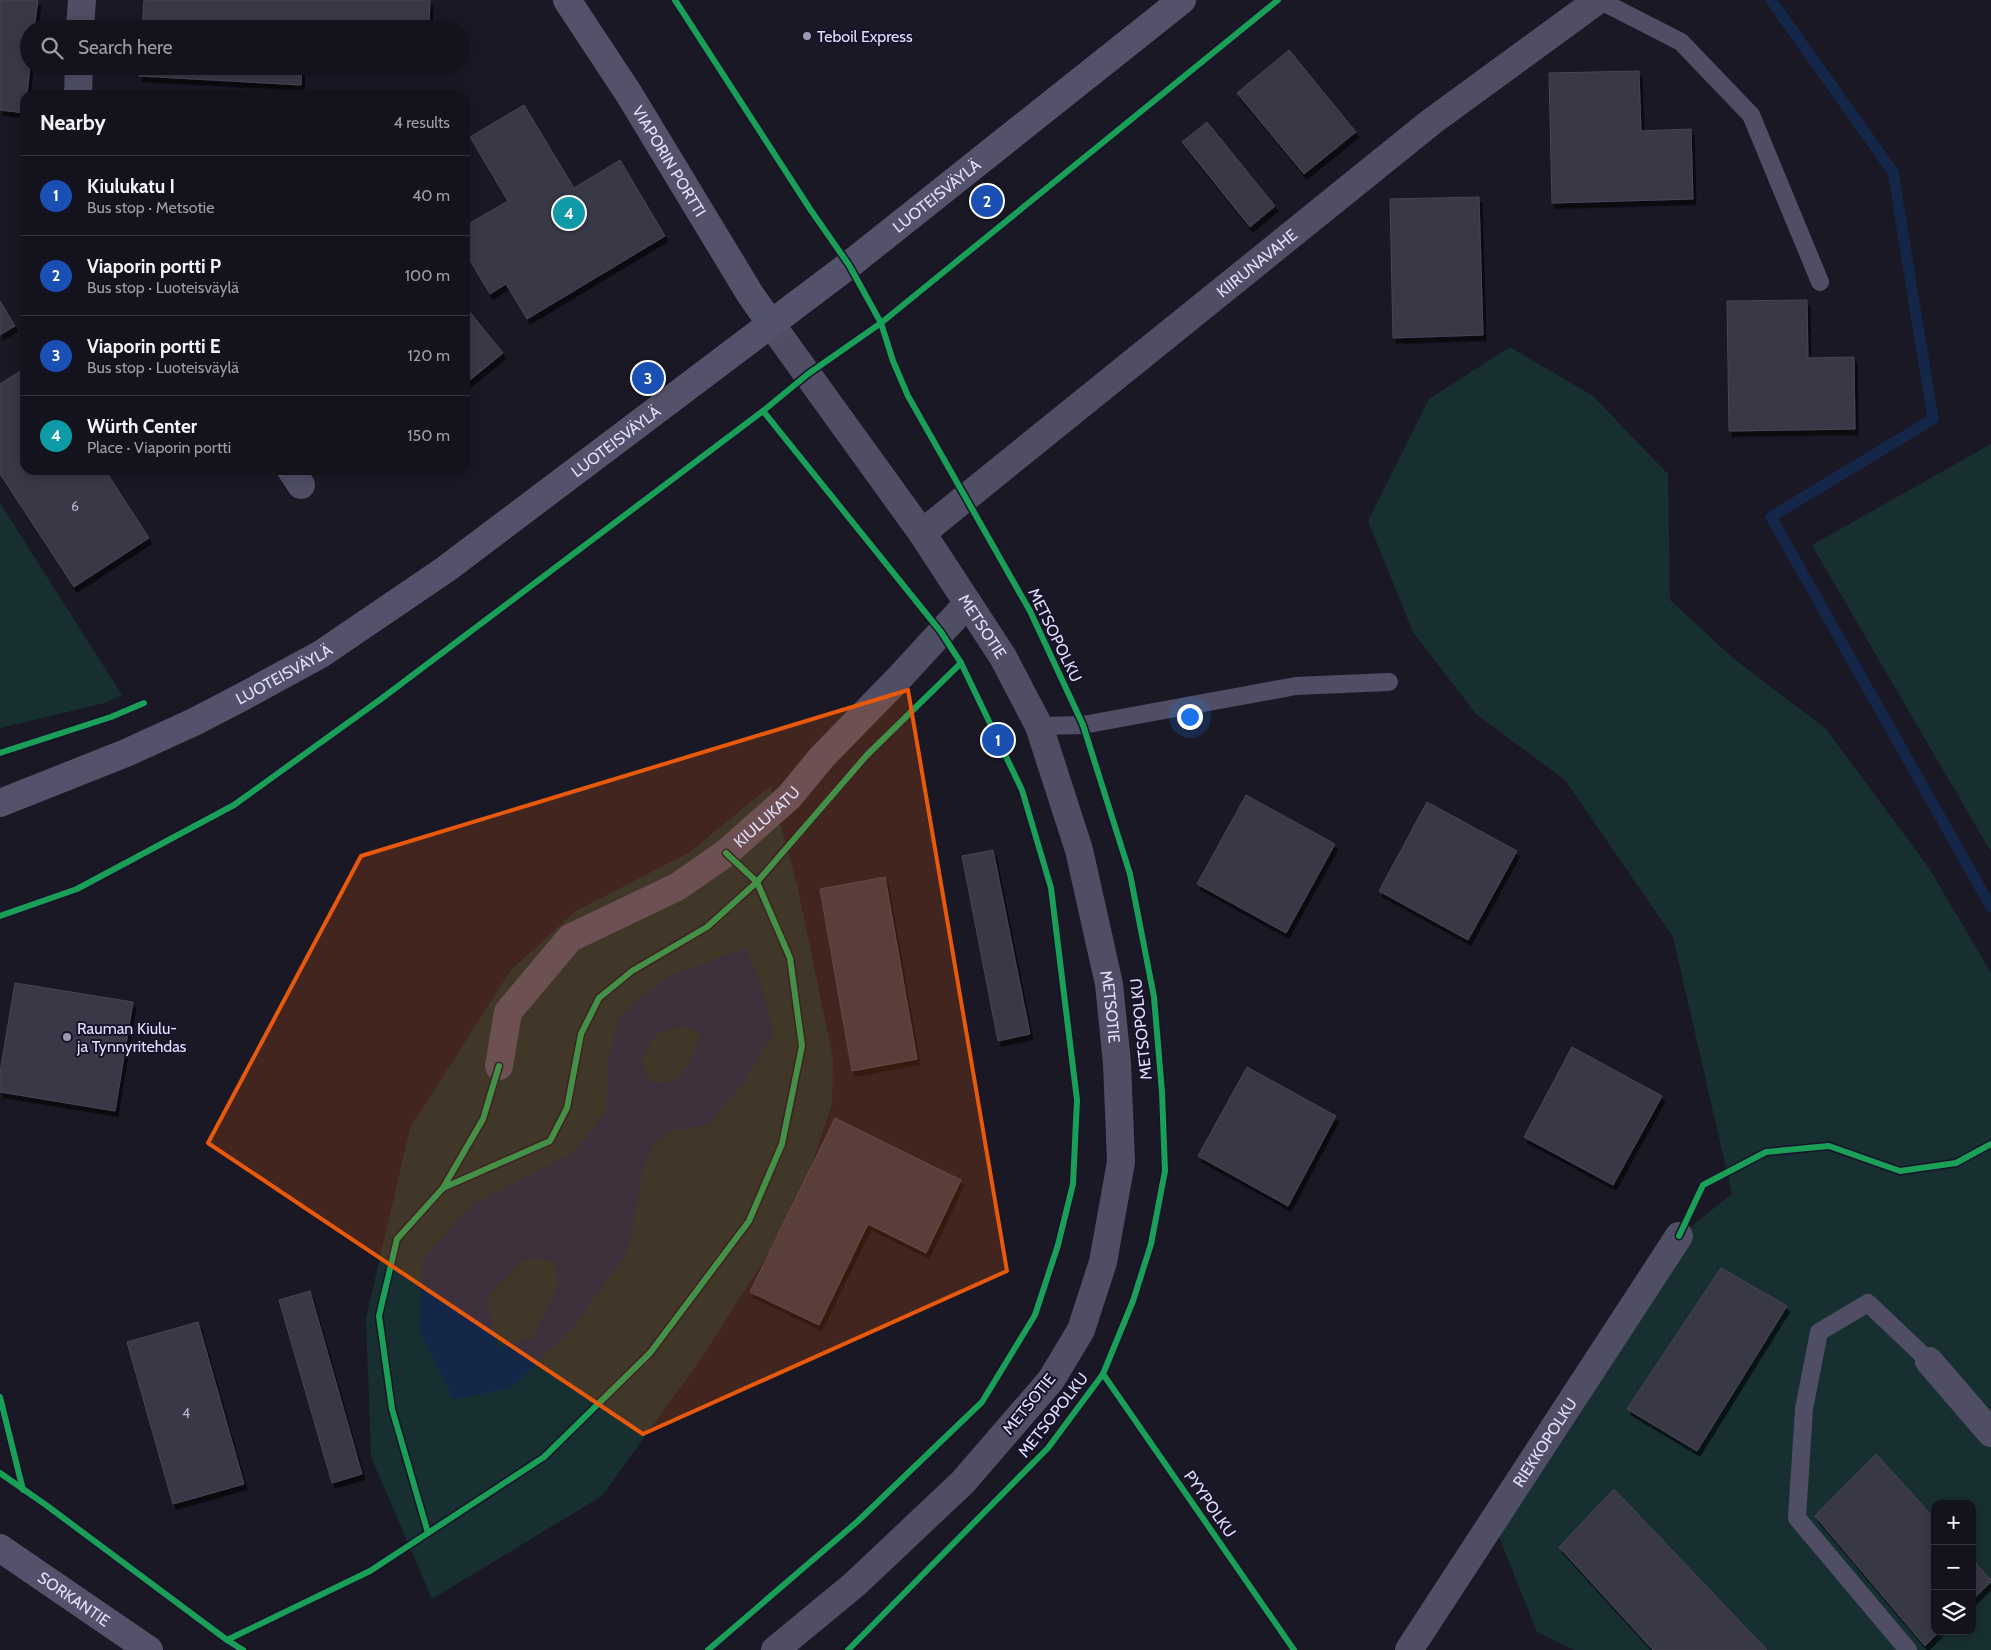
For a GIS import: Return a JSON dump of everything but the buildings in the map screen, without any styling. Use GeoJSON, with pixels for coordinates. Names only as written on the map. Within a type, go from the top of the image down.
{"type":"FeatureCollection","features":[{"type":"Feature","properties":{"kind":"main road","name":"VIAPORIN PORTTI"},"geometry":{"type":"LineString","coordinates":[[567,0],[630,94],[750,294],[771,324]]}},
{"type":"Feature","properties":{"kind":"main road","name":"LUOTEISVÄYLÄ"},"geometry":{"type":"LineString","coordinates":[[0,803],[126,753],[194,722],[321,654],[446,568],[850,265],[1182,0]]}},
{"type":"Feature","properties":{"kind":"main road","name":"SORKANTIE"},"geometry":{"type":"LineString","coordinates":[[0,1548],[148,1650]]}},
{"type":"Feature","properties":{"kind":"street"},"geometry":{"type":"LineString","coordinates":[[81,20],[82,0]]}},
{"type":"Feature","properties":{"kind":"street","name":"KIIRUNAVAHE"},"geometry":{"type":"LineString","coordinates":[[922,534],[1431,122],[1599,0]]}},
{"type":"Feature","properties":{"kind":"street"},"geometry":{"type":"LineString","coordinates":[[78,90],[79,75]]}},
{"type":"Feature","properties":{"kind":"street","name":"METSOTIE"},"geometry":{"type":"LineString","coordinates":[[771,324],[922,534],[1004,657],[1039,726],[1078,850],[1109,984],[1117,1063],[1121,1162],[1103,1262],[1081,1330],[1051,1380],[963,1482],[855,1584],[775,1650]]}},
{"type":"Feature","properties":{"kind":"street","name":"KIULUKATU"},"geometry":{"type":"LineString","coordinates":[[499,1066],[508,1012],[570,938],[677,887],[726,853],[789,797],[822,757],[968,603]]}},
{"type":"Feature","properties":{"kind":"street","name":"RIEKKOPOLKU"},"geometry":{"type":"LineString","coordinates":[[1409,1650],[1679,1236]]}},
{"type":"Feature","properties":{"kind":"street"},"geometry":{"type":"LineString","coordinates":[[1929,1362],[1991,1433]]}},
{"type":"Feature","properties":{"kind":"lane"},"geometry":{"type":"LineString","coordinates":[[1599,0],[1681,42],[1751,115],[1820,282]]}},
{"type":"Feature","properties":{"kind":"lane"},"geometry":{"type":"LineString","coordinates":[[1039,726],[1083,725],[1296,686],[1389,682]]}},
{"type":"Feature","properties":{"kind":"lane"},"geometry":{"type":"LineString","coordinates":[[1908,1650],[1797,1518],[1804,1409],[1819,1332],[1868,1303],[1929,1362]]}},
{"type":"Feature","properties":{"kind":"highlighted area"},"geometry":{"type":"Polygon","coordinates":[[[908,690],[1007,1271],[643,1434],[208,1143],[361,856],[908,690]]]}},
{"type":"Feature","properties":{"kind":"green space"},"geometry":{"type":"Polygon","coordinates":[[[1510,347],[1593,396],[1668,474],[1670,600],[1733,658],[1826,729],[1929,868],[1991,973],[1991,1650],[1574,1650],[1537,1632],[1492,1519],[1679,1236],[1732,1194],[1673,937],[1565,780],[1476,714],[1413,632],[1368,521],[1429,399],[1510,347]]]}},
{"type":"Feature","properties":{"kind":"green space"},"geometry":{"type":"Polygon","coordinates":[[[1991,444],[1991,852],[1812,545],[1991,444]]]}},
{"type":"Feature","properties":{"kind":"green space"},"geometry":{"type":"Polygon","coordinates":[[[0,503],[122,695],[105,703],[0,728],[0,503]]]}},
{"type":"Feature","properties":{"kind":"green space"},"geometry":{"type":"Polygon","coordinates":[[[770,786],[798,889],[833,1058],[832,1104],[797,1209],[700,1360],[602,1496],[432,1599],[371,1457],[366,1318],[410,1128],[511,970],[576,911],[690,852],[770,786]]]}},
{"type":"Feature","properties":{"kind":"water"},"geometry":{"type":"Polygon","coordinates":[[[746,948],[763,990],[773,1034],[741,1086],[708,1125],[670,1131],[653,1146],[644,1166],[628,1251],[571,1330],[511,1388],[453,1399],[420,1331],[422,1260],[471,1206],[575,1151],[606,1112],[608,1062],[619,1017],[668,976],[746,948]],[[684,1026],[657,1033],[641,1060],[648,1080],[660,1083],[671,1081],[683,1072],[688,1065],[701,1035],[684,1026]],[[524,1259],[487,1297],[498,1347],[532,1338],[558,1286],[554,1260],[524,1259]]]}},
{"type":"Feature","properties":{"kind":"waterway"},"geometry":{"type":"LineString","coordinates":[[1771,0],[1893,172],[1933,419],[1771,517],[1991,907]]}},
{"type":"Feature","properties":{"kind":"cycle path","name":"METSOPOLKU"},"geometry":{"type":"LineString","coordinates":[[675,0],[810,209],[849,265],[881,323],[893,361],[908,396],[1030,611],[1083,725],[1130,874],[1154,997],[1162,1092],[1165,1171],[1151,1244],[1133,1301],[1103,1374],[1048,1448],[848,1650]]}},
{"type":"Feature","properties":{"kind":"cycle path"},"geometry":{"type":"LineString","coordinates":[[0,916],[77,889],[234,805],[381,699],[763,411],[808,374],[881,323],[1278,0]]}},
{"type":"Feature","properties":{"kind":"cycle path"},"geometry":{"type":"LineString","coordinates":[[708,1650],[858,1521],[982,1402],[1035,1315],[1058,1245],[1073,1184],[1077,1100],[1051,888],[1022,790],[961,663],[941,632],[763,411]]}},
{"type":"Feature","properties":{"kind":"cycle path"},"geometry":{"type":"LineString","coordinates":[[428,1533],[392,1409],[379,1316],[397,1239],[443,1188],[550,1141],[567,1108],[581,1034],[599,998],[632,971],[707,927],[757,882],[867,755],[961,663]]}},
{"type":"Feature","properties":{"kind":"cycle path"},"geometry":{"type":"LineString","coordinates":[[0,753],[111,717],[144,703]]}},
{"type":"Feature","properties":{"kind":"cycle path"},"geometry":{"type":"LineString","coordinates":[[227,1640],[370,1571],[544,1457],[650,1353],[749,1221],[782,1144],[802,1046],[790,958],[757,882],[726,853]]}},
{"type":"Feature","properties":{"kind":"cycle path"},"geometry":{"type":"LineString","coordinates":[[443,1188],[483,1119],[499,1066]]}},
{"type":"Feature","properties":{"kind":"cycle path"},"geometry":{"type":"LineString","coordinates":[[1679,1236],[1703,1185],[1766,1152],[1829,1146],[1900,1171],[1956,1163],[1991,1144]]}},
{"type":"Feature","properties":{"kind":"cycle path","name":"PYYPOLKU"},"geometry":{"type":"LineString","coordinates":[[1103,1374],[1294,1650]]}},
{"type":"Feature","properties":{"kind":"cycle path"},"geometry":{"type":"LineString","coordinates":[[0,1397],[23,1490]]}},
{"type":"Feature","properties":{"kind":"cycle path"},"geometry":{"type":"LineString","coordinates":[[0,1473],[243,1650]]}},
{"type":"Feature","properties":{"kind":"place","name":"Teboil Express"},"geometry":{"type":"Point","coordinates":[807,36]}},
{"type":"Feature","properties":{"kind":"place","name":"Viaporin portti P"},"geometry":{"type":"Point","coordinates":[987,201]}},
{"type":"Feature","properties":{"kind":"place","name":"Würth Center"},"geometry":{"type":"Point","coordinates":[569,213]}},
{"type":"Feature","properties":{"kind":"place","name":"Viaporin portti E"},"geometry":{"type":"Point","coordinates":[648,378]}},
{"type":"Feature","properties":{"kind":"place","name":"Kiulukatu I"},"geometry":{"type":"Point","coordinates":[998,740]}},
{"type":"Feature","properties":{"kind":"place","name":"Rauman Kiulu- ja Tynnyritehdas"},"geometry":{"type":"Point","coordinates":[67,1037]}}]}
